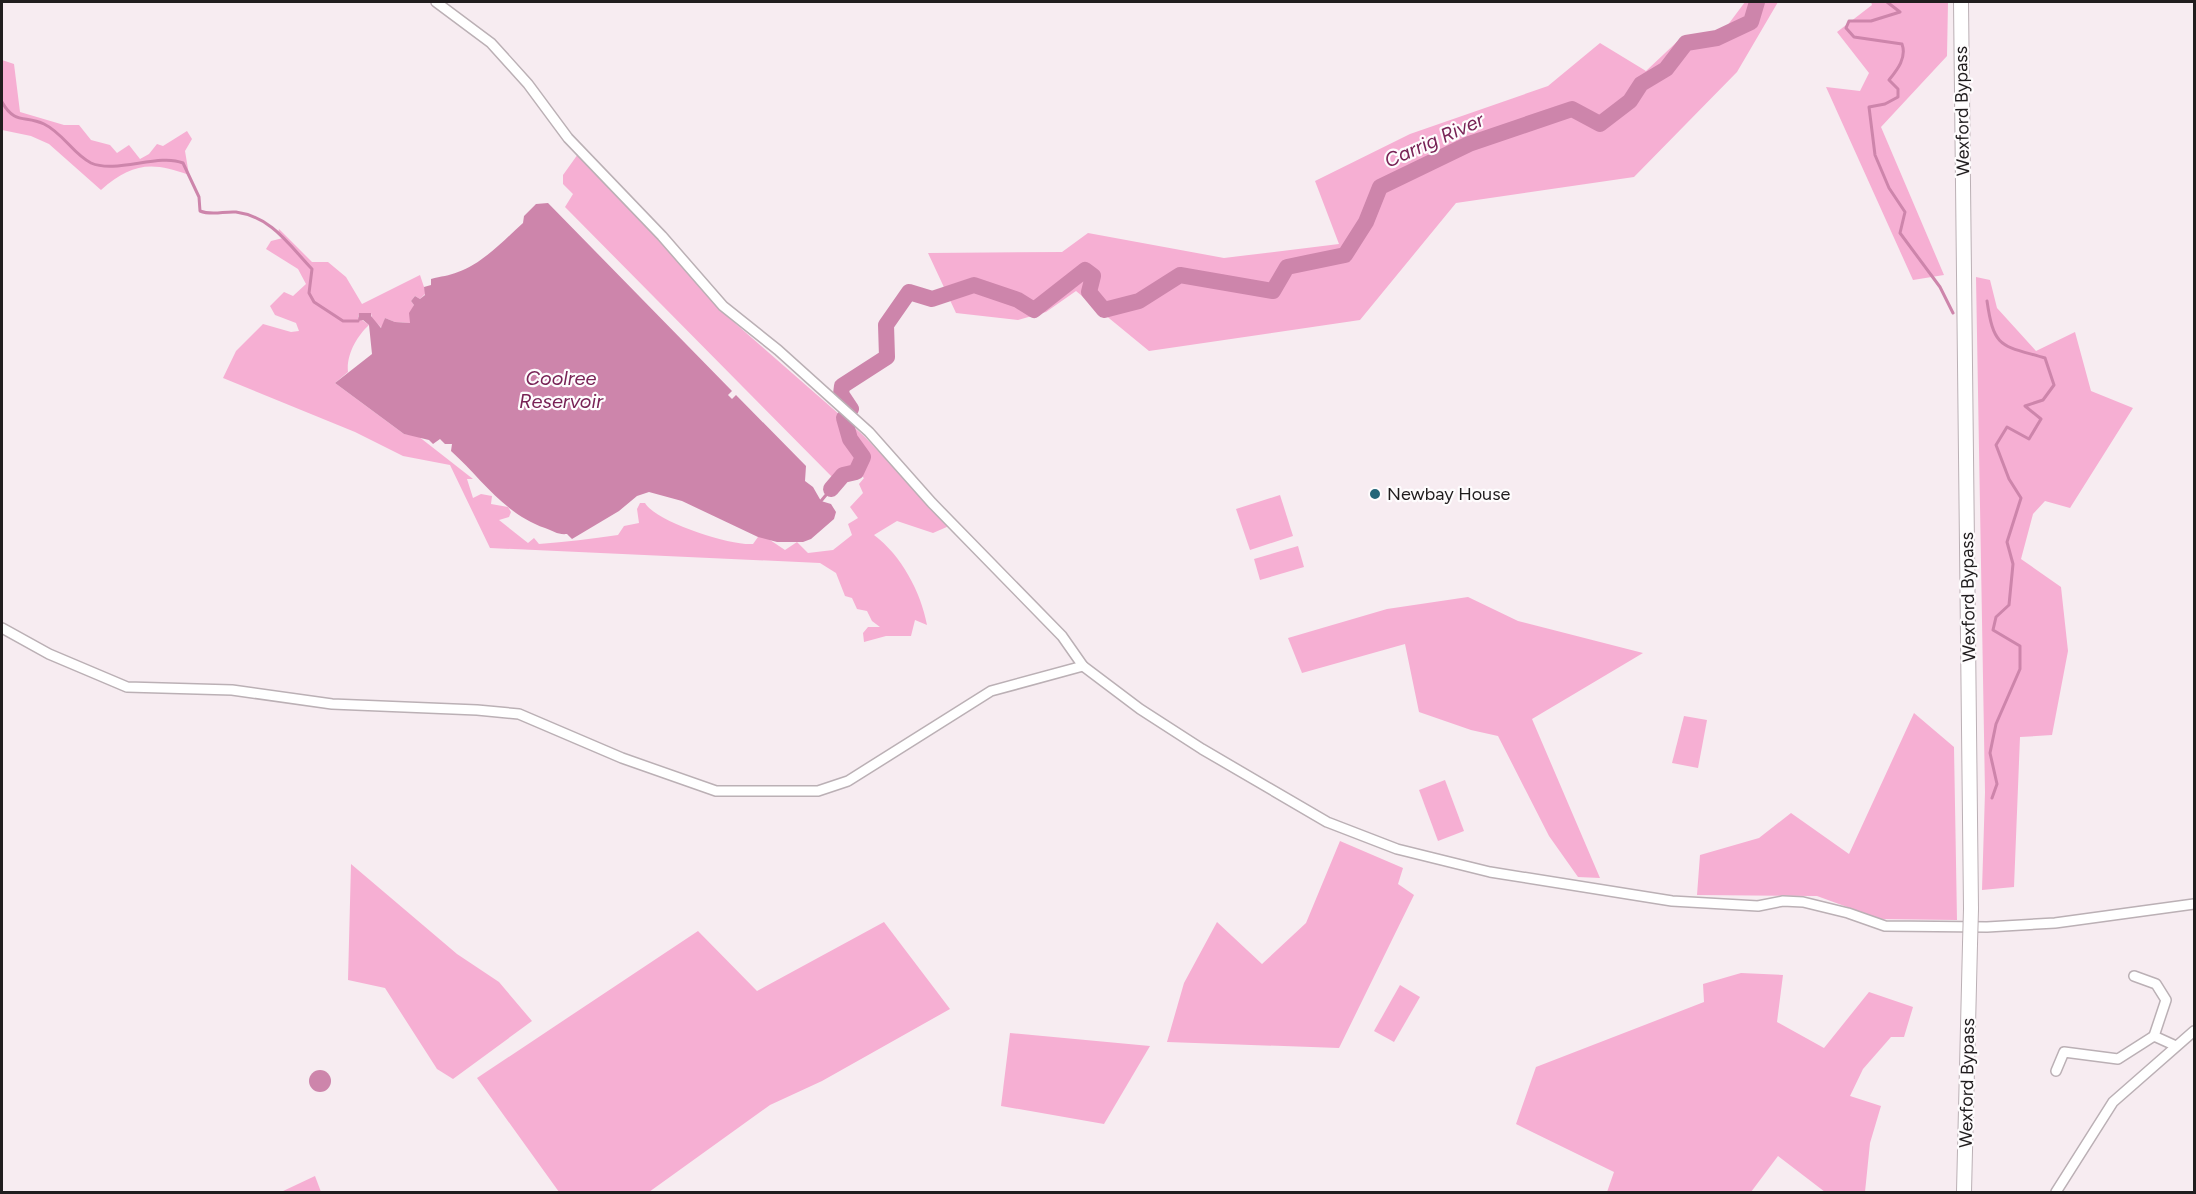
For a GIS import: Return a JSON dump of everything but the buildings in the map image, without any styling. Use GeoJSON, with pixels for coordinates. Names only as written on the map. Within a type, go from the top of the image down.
{"type":"FeatureCollection","features":[{"type":"Feature","properties":{"kind":"highway","name":"Wexford Bypass"},"geometry":{"type":"LineString","coordinates":[[1961,2],[1971,909],[1964,1192]]}},
{"type":"Feature","properties":{"kind":"street"},"geometry":{"type":"LineString","coordinates":[[436,2],[490,43],[528,84],[568,138],[662,236],[723,306],[778,350],[869,432],[933,503],[1062,636],[1083,666],[1140,709],[1202,749],[1327,822],[1397,849],[1490,872],[1672,901],[1758,906],[1784,901],[1803,902],[1848,913],[1885,926],[2055,923],[2194,904]]}},
{"type":"Feature","properties":{"kind":"street"},"geometry":{"type":"LineString","coordinates":[[2,628],[49,654],[127,687],[232,690],[332,704],[519,714],[622,758],[716,791],[818,791],[848,781],[991,691],[1083,666]]}},
{"type":"Feature","properties":{"kind":"street"},"geometry":{"type":"LineString","coordinates":[[2056,1071],[2064,1052],[2118,1059],[2154,1036],[2166,1000],[2156,984],[2134,976]]}},
{"type":"Feature","properties":{"kind":"street"},"geometry":{"type":"LineString","coordinates":[[2056,1192],[2113,1102],[2194,1031]]}},
{"type":"Feature","properties":{"kind":"street"},"geometry":{"type":"LineString","coordinates":[[2154,1036],[2176,1046]]}},
{"type":"Feature","properties":{"kind":"shaded area"},"geometry":{"type":"Polygon","coordinates":[[[1745,2],[1778,2],[1737,72],[1634,177],[1456,203],[1360,320],[1149,351],[1076,291],[1046,312],[1018,320],[956,313],[928,253],[1062,252],[1088,233],[1224,258],[1339,244],[1315,181],[1410,134],[1548,86],[1600,43],[1646,71],[1681,38],[1724,30],[1745,2]]]}},
{"type":"Feature","properties":{"kind":"shaded area"},"geometry":{"type":"Polygon","coordinates":[[[1871,2],[1948,2],[1947,56],[1881,127],[1944,275],[1913,280],[1826,87],[1860,91],[1869,73],[1837,32],[1872,5],[1871,2]]]}},
{"type":"Feature","properties":{"kind":"shaded area"},"geometry":{"type":"Polygon","coordinates":[[[2,60],[14,64],[20,112],[64,125],[79,125],[91,140],[110,145],[117,153],[129,145],[140,159],[149,154],[157,144],[163,146],[187,131],[192,139],[185,151],[189,175],[153,166],[142,167],[122,174],[101,190],[49,144],[31,136],[2,130],[2,60]]]}},
{"type":"Feature","properties":{"kind":"shaded area"},"geometry":{"type":"Polygon","coordinates":[[[578,154],[659,239],[720,310],[864,436],[949,526],[933,533],[897,521],[874,535],[893,553],[908,575],[920,600],[927,625],[915,620],[911,636],[886,636],[864,642],[863,633],[868,627],[880,627],[872,621],[867,611],[857,609],[852,598],[845,596],[836,573],[820,563],[490,548],[450,465],[403,456],[355,432],[223,378],[236,351],[263,324],[291,332],[299,331],[296,323],[275,315],[270,306],[284,292],[293,296],[306,284],[298,269],[266,249],[271,241],[283,238],[278,233],[279,229],[312,262],[328,262],[346,277],[362,304],[420,275],[426,293],[420,299],[415,296],[411,301],[414,305],[410,323],[395,322],[385,318],[382,328],[372,319],[371,313],[359,314],[358,317],[369,325],[353,346],[348,372],[335,383],[404,434],[418,436],[473,479],[467,479],[473,498],[481,494],[492,496],[491,504],[508,507],[511,512],[509,517],[499,520],[528,543],[534,538],[539,544],[618,535],[624,526],[639,523],[637,509],[640,503],[645,503],[663,518],[678,525],[728,541],[753,544],[758,537],[764,536],[785,550],[797,542],[808,553],[833,550],[852,535],[848,524],[858,518],[850,507],[863,493],[859,484],[864,478],[856,472],[843,475],[837,482],[565,207],[573,194],[563,184],[563,175],[578,154]]]}},
{"type":"Feature","properties":{"kind":"shaded area"},"geometry":{"type":"Polygon","coordinates":[[[1976,277],[1990,280],[1997,308],[2036,351],[2075,332],[2091,391],[2133,408],[2070,508],[2045,501],[2033,514],[2021,559],[2061,587],[2068,651],[2052,735],[2020,737],[2014,887],[1982,890],[1985,792],[1976,277]]]}},
{"type":"Feature","properties":{"kind":"shaded area"},"geometry":{"type":"Polygon","coordinates":[[[1280,495],[1293,536],[1250,550],[1236,509],[1280,495]]]}},
{"type":"Feature","properties":{"kind":"shaded area"},"geometry":{"type":"Polygon","coordinates":[[[1298,546],[1304,567],[1260,580],[1254,559],[1298,546]]]}},
{"type":"Feature","properties":{"kind":"shaded area"},"geometry":{"type":"Polygon","coordinates":[[[1468,597],[1518,621],[1643,653],[1532,719],[1600,878],[1578,877],[1549,836],[1498,736],[1471,730],[1419,712],[1405,644],[1302,673],[1288,638],[1387,609],[1468,597]]]}},
{"type":"Feature","properties":{"kind":"shaded area"},"geometry":{"type":"Polygon","coordinates":[[[1914,713],[1954,747],[1957,920],[1880,919],[1817,896],[1697,895],[1700,855],[1759,838],[1791,813],[1849,854],[1914,713]]]}},
{"type":"Feature","properties":{"kind":"shaded area"},"geometry":{"type":"Polygon","coordinates":[[[1684,716],[1707,720],[1698,768],[1672,763],[1684,716]]]}},
{"type":"Feature","properties":{"kind":"shaded area"},"geometry":{"type":"Polygon","coordinates":[[[1445,780],[1464,831],[1438,841],[1419,790],[1445,780]]]}},
{"type":"Feature","properties":{"kind":"shaded area"},"geometry":{"type":"Polygon","coordinates":[[[1340,841],[1403,868],[1398,884],[1414,895],[1339,1048],[1167,1042],[1184,983],[1217,922],[1262,964],[1306,923],[1340,841]]]}},
{"type":"Feature","properties":{"kind":"shaded area"},"geometry":{"type":"Polygon","coordinates":[[[351,864],[457,954],[499,982],[532,1021],[453,1079],[437,1069],[385,988],[348,980],[351,864]]]}},
{"type":"Feature","properties":{"kind":"shaded area"},"geometry":{"type":"Polygon","coordinates":[[[884,922],[950,1009],[822,1081],[770,1105],[649,1192],[559,1192],[477,1078],[698,931],[757,991],[884,922]]]}},
{"type":"Feature","properties":{"kind":"shaded area"},"geometry":{"type":"Polygon","coordinates":[[[1741,973],[1783,975],[1777,1022],[1824,1048],[1869,992],[1913,1007],[1904,1037],[1891,1037],[1863,1069],[1850,1096],[1881,1106],[1870,1143],[1865,1192],[1825,1192],[1778,1156],[1751,1192],[1607,1192],[1614,1172],[1516,1124],[1536,1067],[1704,1002],[1703,984],[1741,973]]]}},
{"type":"Feature","properties":{"kind":"shaded area"},"geometry":{"type":"Polygon","coordinates":[[[1400,985],[1420,997],[1394,1042],[1374,1031],[1400,985]]]}},
{"type":"Feature","properties":{"kind":"shaded area"},"geometry":{"type":"Polygon","coordinates":[[[1010,1033],[1150,1046],[1104,1124],[1001,1106],[1010,1033]]]}},
{"type":"Feature","properties":{"kind":"shaded area"},"geometry":{"type":"Polygon","coordinates":[[[315,1176],[321,1192],[281,1192],[315,1176]]]}},
{"type":"Feature","properties":{"kind":"water","name":"Coolree Reservoir"},"geometry":{"type":"Polygon","coordinates":[[[548,203],[732,391],[728,395],[732,399],[736,395],[806,466],[805,481],[813,487],[821,501],[831,504],[836,512],[834,519],[811,539],[803,542],[777,542],[758,537],[682,501],[649,492],[637,496],[619,511],[572,539],[567,534],[561,534],[530,522],[505,505],[451,451],[452,444],[445,444],[440,439],[433,444],[429,440],[404,434],[335,383],[372,354],[369,325],[363,320],[358,321],[359,313],[371,313],[381,328],[385,318],[395,322],[410,323],[409,313],[414,305],[411,301],[415,296],[420,299],[425,295],[424,287],[431,285],[431,279],[455,273],[476,263],[523,223],[524,216],[536,204],[548,203]]]}},
{"type":"Feature","properties":{"kind":"water"},"geometry":{"type":"Polygon","coordinates":[[[320,1070],[328,1073],[331,1081],[328,1089],[320,1092],[312,1089],[309,1081],[312,1073],[320,1070]]]}},
{"type":"Feature","properties":{"kind":"waterway","name":"Carrig River"},"geometry":{"type":"LineString","coordinates":[[851,409],[841,394],[842,386],[887,357],[886,325],[909,292],[932,299],[974,285],[1018,300],[1034,310],[1085,270],[1093,276],[1089,292],[1104,310],[1139,301],[1180,275],[1273,291],[1287,267],[1345,255],[1366,222],[1380,187],[1469,144],[1572,109],[1600,124],[1630,101],[1641,84],[1666,69],[1686,43],[1717,38],[1751,22],[1757,2]]}},
{"type":"Feature","properties":{"kind":"waterway"},"geometry":{"type":"LineString","coordinates":[[1887,2],[1900,12],[1871,21],[1849,21],[1846,28],[1854,37],[1902,44],[1902,59],[1889,80],[1898,89],[1898,97],[1885,104],[1869,107],[1875,155],[1889,188],[1905,212],[1900,233],[1940,287],[1953,313]]}},
{"type":"Feature","properties":{"kind":"waterway"},"geometry":{"type":"LineString","coordinates":[[2,102],[16,117],[37,121],[51,128],[91,163],[101,166],[162,160],[183,163],[199,197],[200,211],[236,212],[249,215],[270,226],[312,269],[309,293],[314,302],[343,321],[358,321]]}},
{"type":"Feature","properties":{"kind":"waterway"},"geometry":{"type":"LineString","coordinates":[[1987,301],[1997,337],[2009,347],[2045,358],[2054,385],[2043,400],[2025,406],[2041,419],[2029,439],[2007,427],[1996,445],[2009,479],[2021,498],[2007,542],[2013,564],[2009,605],[1996,617],[1993,630],[2020,646],[2020,669],[1996,724],[1990,753],[1997,784],[1992,798]]}},
{"type":"Feature","properties":{"kind":"waterway","name":"Carrig River"},"geometry":{"type":"LineString","coordinates":[[831,489],[843,475],[856,472],[863,457],[850,439],[844,418]]}},
{"type":"Feature","properties":{"kind":"waterway"},"geometry":{"type":"LineString","coordinates":[[821,501],[831,489]]}},
{"type":"Feature","properties":{"kind":"place","name":"Newbay House"},"geometry":{"type":"Point","coordinates":[1375,494]}}]}
